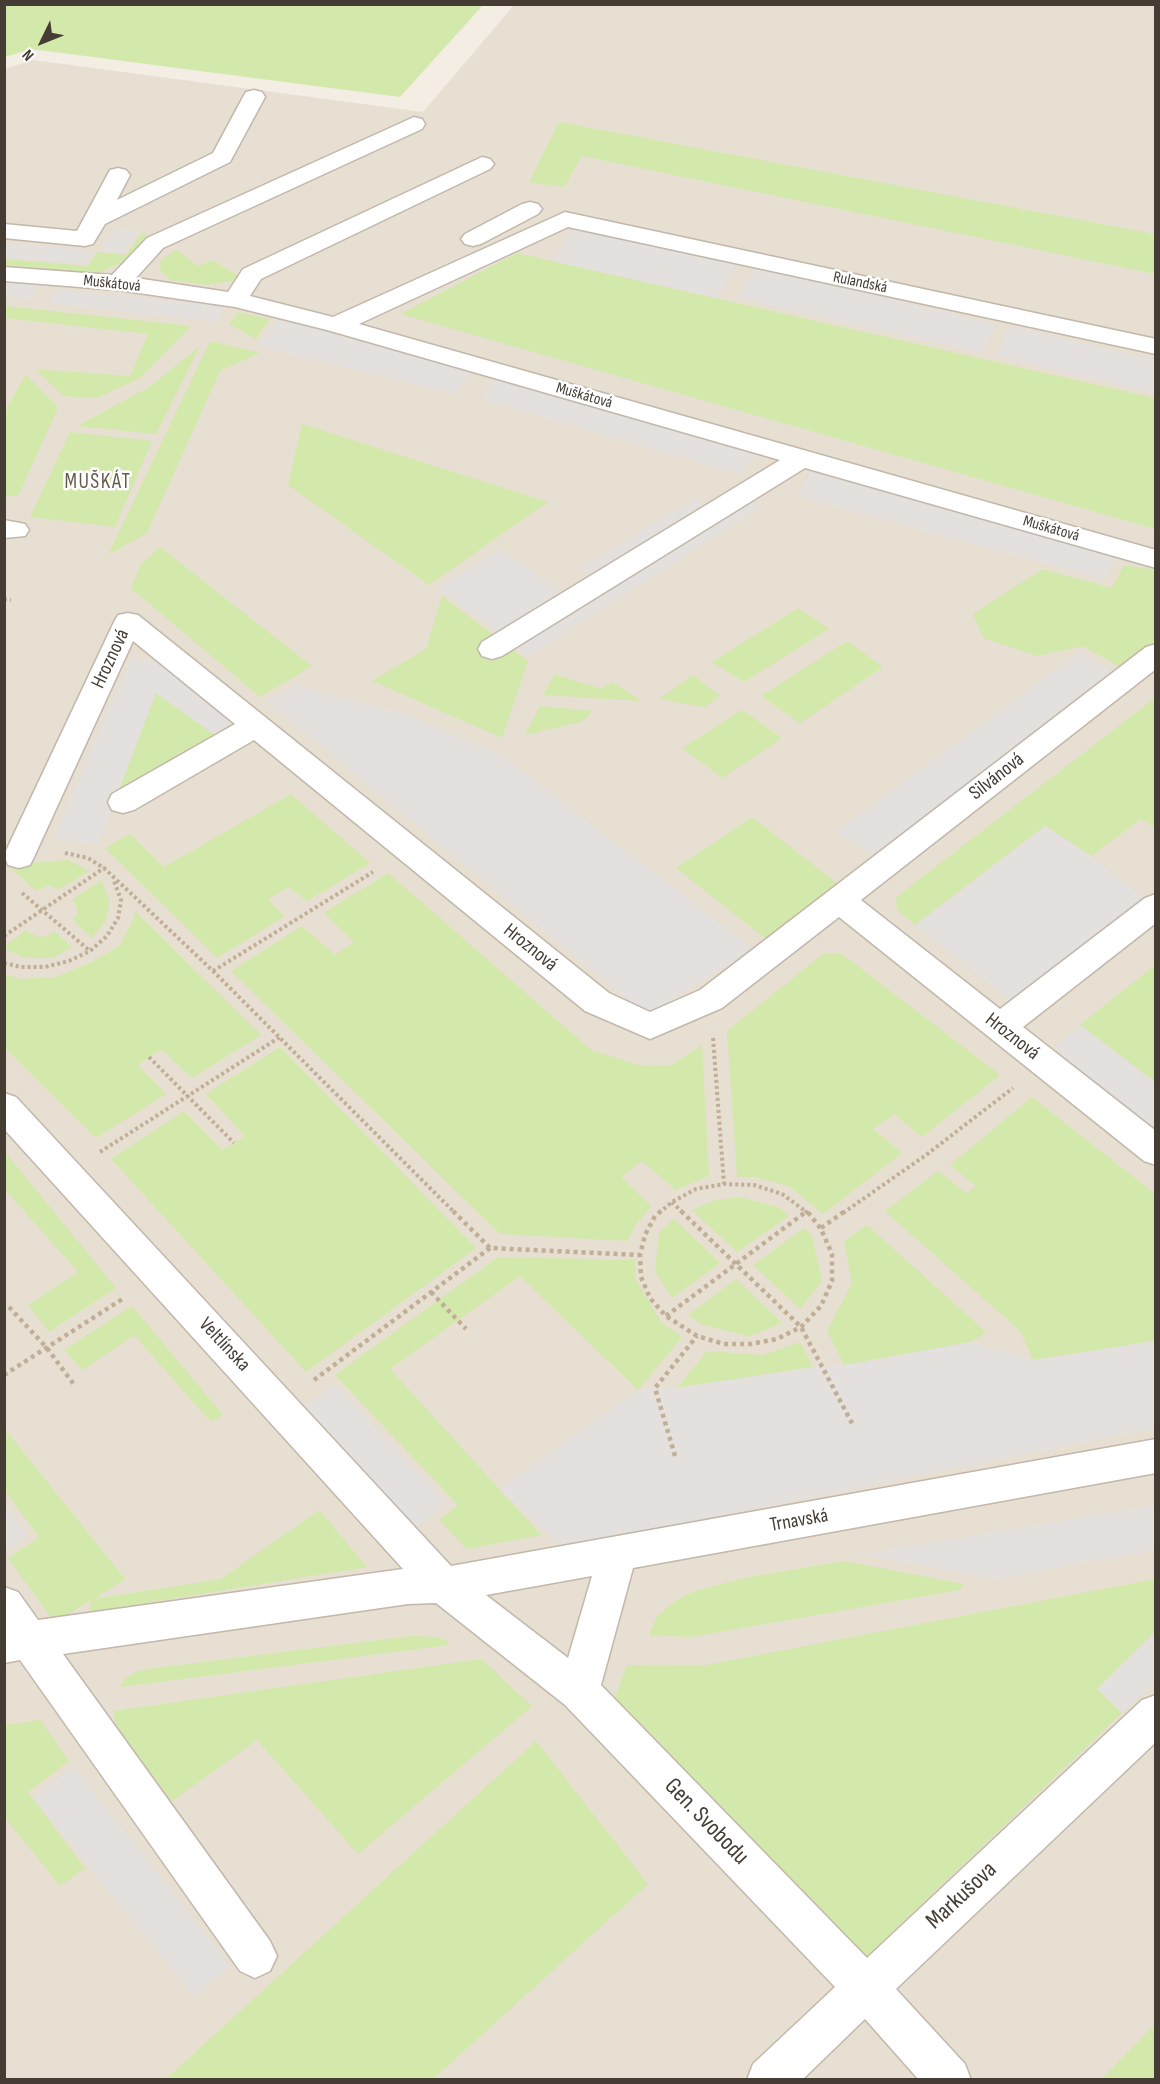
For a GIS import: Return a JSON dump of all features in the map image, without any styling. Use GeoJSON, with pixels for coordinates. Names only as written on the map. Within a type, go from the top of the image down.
{"type":"FeatureCollection","features":[{"type":"Feature","properties":{"kind":"street"},"geometry":{"type":"LineString","coordinates":[[96,219],[222,157],[255,98]]}},
{"type":"Feature","properties":{"kind":"street"},"geometry":{"type":"LineString","coordinates":[[118,283],[155,243],[414,124]]}},
{"type":"Feature","properties":{"kind":"street"},"geometry":{"type":"LineString","coordinates":[[235,300],[252,274],[482,164]]}},
{"type":"Feature","properties":{"kind":"street"},"geometry":{"type":"LineString","coordinates":[[4,231],[86,239],[118,175]]}},
{"type":"Feature","properties":{"kind":"street"},"geometry":{"type":"LineString","coordinates":[[336,325],[361,296],[530,209]]}},
{"type":"Feature","properties":{"kind":"street","name":"Rulandská"},"geometry":{"type":"LineString","coordinates":[[336,325],[565,219],[1155,347]]}},
{"type":"Feature","properties":{"kind":"street","name":"Muškátová"},"geometry":{"type":"LineString","coordinates":[[4,274],[118,283],[235,300],[336,325],[1155,559]]}},
{"type":"Feature","properties":{"kind":"street"},"geometry":{"type":"LineString","coordinates":[[492,649],[802,458]]}},
{"type":"Feature","properties":{"kind":"street","name":"Hroznová"},"geometry":{"type":"LineString","coordinates":[[19,857],[128,622],[597,1002],[650,1026],[711,999],[838,899],[1155,1151]]}},
{"type":"Feature","properties":{"kind":"street","name":"Silvánová"},"geometry":{"type":"LineString","coordinates":[[838,899],[1155,654]]}},
{"type":"Feature","properties":{"kind":"street"},"geometry":{"type":"LineString","coordinates":[[123,802],[256,725]]}},
{"type":"Feature","properties":{"kind":"street"},"geometry":{"type":"LineString","coordinates":[[1000,1027],[1155,906]]}},
{"type":"Feature","properties":{"kind":"street","name":"Veltlínska"},"geometry":{"type":"LineString","coordinates":[[4,1106],[443,1585]]}},
{"type":"Feature","properties":{"kind":"street","name":"Trnavská"},"geometry":{"type":"LineString","coordinates":[[17,1642],[408,1586],[443,1585],[1155,1456]]}},
{"type":"Feature","properties":{"kind":"street"},"geometry":{"type":"LineString","coordinates":[[579,1691],[618,1553]]}},
{"type":"Feature","properties":{"kind":"street","name":"Gen. Svobodu"},"geometry":{"type":"LineString","coordinates":[[443,1585],[579,1691],[865,1987],[949,2079]]}},
{"type":"Feature","properties":{"kind":"street"},"geometry":{"type":"LineString","coordinates":[[4,1605],[17,1642],[255,1956]]}},
{"type":"Feature","properties":{"kind":"street","name":"Markušova"},"geometry":{"type":"LineString","coordinates":[[769,2079],[1155,1714]]}},
{"type":"Feature","properties":{"kind":"path"},"geometry":{"type":"LineString","coordinates":[[4,599],[11,600]]}},
{"type":"Feature","properties":{"kind":"path"},"geometry":{"type":"LineString","coordinates":[[213,971],[409,850]]}},
{"type":"Feature","properties":{"kind":"path"},"geometry":{"type":"LineString","coordinates":[[104,868],[213,971],[490,1248]]}},
{"type":"Feature","properties":{"kind":"path"},"geometry":{"type":"LineString","coordinates":[[4,936],[104,868]]}},
{"type":"Feature","properties":{"kind":"path"},"geometry":{"type":"LineString","coordinates":[[4,963],[21,967],[45,967],[69,961],[90,951],[107,936],[118,918],[121,900],[116,883],[104,868]]}},
{"type":"Feature","properties":{"kind":"path"},"geometry":{"type":"LineString","coordinates":[[20,891],[90,951]]}},
{"type":"Feature","properties":{"kind":"path"},"geometry":{"type":"LineString","coordinates":[[711,999],[724,1184]]}},
{"type":"Feature","properties":{"kind":"path"},"geometry":{"type":"LineString","coordinates":[[66,1173],[280,1037]]}},
{"type":"Feature","properties":{"kind":"path"},"geometry":{"type":"LineString","coordinates":[[149,1058],[234,1143]]}},
{"type":"Feature","properties":{"kind":"path"},"geometry":{"type":"LineString","coordinates":[[821,1229],[926,1155],[1044,1062]]}},
{"type":"Feature","properties":{"kind":"path"},"geometry":{"type":"LineString","coordinates":[[724,1184],[754,1185],[782,1194],[807,1211],[821,1229],[832,1254],[832,1281],[821,1306],[801,1327],[777,1339],[751,1344],[724,1344],[697,1336],[666,1316],[651,1298],[642,1277],[640,1255],[645,1234],[655,1216],[672,1202],[696,1189],[724,1184]]}},
{"type":"Feature","properties":{"kind":"path"},"geometry":{"type":"LineString","coordinates":[[672,1202],[801,1327],[854,1427]]}},
{"type":"Feature","properties":{"kind":"path"},"geometry":{"type":"LineString","coordinates":[[666,1316],[734,1263],[807,1211]]}},
{"type":"Feature","properties":{"kind":"path"},"geometry":{"type":"LineString","coordinates":[[279,1405],[490,1248],[640,1255]]}},
{"type":"Feature","properties":{"kind":"path"},"geometry":{"type":"LineString","coordinates":[[4,1375],[160,1276]]}},
{"type":"Feature","properties":{"kind":"path"},"geometry":{"type":"LineString","coordinates":[[431,1293],[466,1329]]}},
{"type":"Feature","properties":{"kind":"path"},"geometry":{"type":"LineString","coordinates":[[9,1307],[47,1348],[75,1386]]}},
{"type":"Feature","properties":{"kind":"path"},"geometry":{"type":"LineString","coordinates":[[675,1456],[655,1388],[697,1336]]}},
{"type":"Feature","properties":{"kind":"shaded area"},"geometry":{"type":"Polygon","coordinates":[[[514,5],[1155,5],[1155,2079],[5,2079],[4,69],[33,60],[423,112],[514,5]]]}},
{"type":"Feature","properties":{"kind":"shaded area"},"geometry":{"type":"Polygon","coordinates":[[[116,228],[139,232],[123,253],[101,251],[116,228]]]}},
{"type":"Feature","properties":{"kind":"shaded area"},"geometry":{"type":"Polygon","coordinates":[[[574,229],[736,265],[716,298],[552,261],[574,229]]]}},
{"type":"Feature","properties":{"kind":"shaded area"},"geometry":{"type":"Polygon","coordinates":[[[7,243],[92,251],[84,265],[5,257],[7,243]]]}},
{"type":"Feature","properties":{"kind":"shaded area"},"geometry":{"type":"Polygon","coordinates":[[[755,267],[995,324],[983,353],[738,298],[755,267]]]}},
{"type":"Feature","properties":{"kind":"shaded area"},"geometry":{"type":"Polygon","coordinates":[[[5,282],[38,285],[33,299],[5,296],[5,282]]]}},
{"type":"Feature","properties":{"kind":"shaded area"},"geometry":{"type":"Polygon","coordinates":[[[57,289],[226,307],[217,322],[49,303],[57,289]]]}},
{"type":"Feature","properties":{"kind":"shaded area"},"geometry":{"type":"Polygon","coordinates":[[[279,319],[475,365],[455,394],[257,346],[279,319]]]}},
{"type":"Feature","properties":{"kind":"shaded area"},"geometry":{"type":"Polygon","coordinates":[[[1010,326],[1155,360],[1155,393],[996,356],[1010,326]]]}},
{"type":"Feature","properties":{"kind":"shaded area"},"geometry":{"type":"Polygon","coordinates":[[[498,376],[757,450],[739,474],[481,399],[498,376]]]}},
{"type":"Feature","properties":{"kind":"shaded area"},"geometry":{"type":"Polygon","coordinates":[[[814,468],[1118,555],[1104,579],[796,496],[814,468]]]}},
{"type":"Feature","properties":{"kind":"shaded area"},"geometry":{"type":"Polygon","coordinates":[[[748,497],[761,507],[528,656],[512,646],[748,497]]]}},
{"type":"Feature","properties":{"kind":"shaded area"},"geometry":{"type":"Polygon","coordinates":[[[695,499],[706,507],[594,577],[580,568],[695,499]]]}},
{"type":"Feature","properties":{"kind":"shaded area"},"geometry":{"type":"Polygon","coordinates":[[[500,549],[564,593],[500,633],[436,588],[500,549]]]}},
{"type":"Feature","properties":{"kind":"shaded area"},"geometry":{"type":"Polygon","coordinates":[[[1080,652],[1115,673],[878,860],[837,831],[1080,652]]]}},
{"type":"Feature","properties":{"kind":"shaded area"},"geometry":{"type":"Polygon","coordinates":[[[131,657],[167,664],[243,721],[216,736],[156,693],[98,845],[53,839],[131,657]]]}},
{"type":"Feature","properties":{"kind":"shaded area"},"geometry":{"type":"Polygon","coordinates":[[[295,685],[409,715],[503,756],[754,950],[646,1015],[267,701],[295,685]]]}},
{"type":"Feature","properties":{"kind":"shaded area"},"geometry":{"type":"Polygon","coordinates":[[[1045,826],[1091,856],[1147,901],[1013,1003],[915,925],[1045,826]]]}},
{"type":"Feature","properties":{"kind":"shaded area"},"geometry":{"type":"Polygon","coordinates":[[[1080,1025],[1155,1082],[1155,1128],[1054,1050],[1080,1025]]]}},
{"type":"Feature","properties":{"kind":"shaded area"},"geometry":{"type":"Polygon","coordinates":[[[1155,1341],[1155,1428],[563,1547],[499,1489],[638,1390],[677,1388],[813,1367],[844,1365],[971,1342],[1033,1360],[1155,1341]]]}},
{"type":"Feature","properties":{"kind":"shaded area"},"geometry":{"type":"Polygon","coordinates":[[[334,1384],[447,1503],[417,1527],[303,1408],[334,1384]]]}},
{"type":"Feature","properties":{"kind":"shaded area"},"geometry":{"type":"Polygon","coordinates":[[[5,1505],[28,1535],[5,1552],[5,1505]]]}},
{"type":"Feature","properties":{"kind":"shaded area"},"geometry":{"type":"Polygon","coordinates":[[[1155,1505],[1155,1550],[994,1579],[863,1554],[1155,1505]]]}},
{"type":"Feature","properties":{"kind":"shaded area"},"geometry":{"type":"Polygon","coordinates":[[[1155,1632],[1155,1682],[1122,1713],[1097,1689],[1155,1632]]]}},
{"type":"Feature","properties":{"kind":"shaded area"},"geometry":{"type":"Polygon","coordinates":[[[74,1766],[230,1966],[194,1996],[33,1798],[74,1766]]]}},
{"type":"Feature","properties":{"kind":"green space"},"geometry":{"type":"Polygon","coordinates":[[[5,4],[483,5],[400,97],[31,49],[5,57],[5,4]]]}},
{"type":"Feature","properties":{"kind":"green space"},"geometry":{"type":"Polygon","coordinates":[[[559,122],[1155,234],[1155,274],[582,156],[564,187],[529,182],[559,122]]]}},
{"type":"Feature","properties":{"kind":"green space"},"geometry":{"type":"Polygon","coordinates":[[[142,232],[153,239],[125,261],[98,273],[5,265],[5,259],[88,266],[97,252],[126,255],[142,232]]]}},
{"type":"Feature","properties":{"kind":"green space"},"geometry":{"type":"Polygon","coordinates":[[[177,250],[198,266],[213,260],[240,277],[208,285],[170,280],[160,270],[159,265],[162,259],[177,250]]]}},
{"type":"Feature","properties":{"kind":"green space"},"geometry":{"type":"Polygon","coordinates":[[[517,253],[1155,398],[1155,529],[400,314],[517,253]]]}},
{"type":"Feature","properties":{"kind":"green space"},"geometry":{"type":"Polygon","coordinates":[[[5,306],[191,326],[140,378],[97,398],[63,396],[35,369],[130,376],[148,334],[5,318],[5,306]]]}},
{"type":"Feature","properties":{"kind":"green space"},"geometry":{"type":"Polygon","coordinates":[[[238,312],[270,319],[256,339],[229,324],[238,312]]]}},
{"type":"Feature","properties":{"kind":"green space"},"geometry":{"type":"Polygon","coordinates":[[[210,341],[260,353],[220,371],[147,533],[108,555],[210,341]]]}},
{"type":"Feature","properties":{"kind":"green space"},"geometry":{"type":"Polygon","coordinates":[[[200,346],[156,434],[77,426],[149,387],[200,346]]]}},
{"type":"Feature","properties":{"kind":"green space"},"geometry":{"type":"Polygon","coordinates":[[[26,374],[58,408],[18,496],[5,496],[5,411],[26,374]]]}},
{"type":"Feature","properties":{"kind":"green space"},"geometry":{"type":"Polygon","coordinates":[[[302,424],[548,502],[429,585],[288,485],[302,424]]]}},
{"type":"Feature","properties":{"kind":"green space"},"geometry":{"type":"Polygon","coordinates":[[[70,432],[152,441],[115,527],[30,517],[70,432]]]}},
{"type":"Feature","properties":{"kind":"green space"},"geometry":{"type":"Polygon","coordinates":[[[160,547],[312,666],[260,697],[131,588],[141,564],[160,547]]]}},
{"type":"Feature","properties":{"kind":"green space"},"geometry":{"type":"Polygon","coordinates":[[[1124,565],[1155,570],[1155,641],[1120,667],[1083,646],[1037,656],[983,638],[973,614],[1043,569],[1112,588],[1124,565]]]}},
{"type":"Feature","properties":{"kind":"green space"},"geometry":{"type":"Polygon","coordinates":[[[442,596],[528,661],[502,738],[372,681],[426,649],[442,596]]]}},
{"type":"Feature","properties":{"kind":"green space"},"geometry":{"type":"Polygon","coordinates":[[[798,608],[829,629],[744,682],[712,662],[798,608]]]}},
{"type":"Feature","properties":{"kind":"green space"},"geometry":{"type":"Polygon","coordinates":[[[847,641],[883,667],[800,723],[761,696],[847,641]]]}},
{"type":"Feature","properties":{"kind":"green space"},"geometry":{"type":"Polygon","coordinates":[[[555,674],[601,689],[613,682],[641,701],[543,695],[555,674]]]}},
{"type":"Feature","properties":{"kind":"green space"},"geometry":{"type":"Polygon","coordinates":[[[693,675],[720,696],[704,707],[659,699],[693,675]]]}},
{"type":"Feature","properties":{"kind":"green space"},"geometry":{"type":"Polygon","coordinates":[[[156,692],[216,736],[118,791],[156,692]]]}},
{"type":"Feature","properties":{"kind":"green space"},"geometry":{"type":"Polygon","coordinates":[[[1155,698],[1155,828],[1141,819],[1091,856],[1045,826],[915,925],[898,911],[895,898],[1155,698]]]}},
{"type":"Feature","properties":{"kind":"green space"},"geometry":{"type":"Polygon","coordinates":[[[540,706],[593,711],[581,722],[525,735],[540,706]]]}},
{"type":"Feature","properties":{"kind":"green space"},"geometry":{"type":"Polygon","coordinates":[[[742,710],[782,738],[722,778],[682,748],[742,710]]]}},
{"type":"Feature","properties":{"kind":"green space"},"geometry":{"type":"Polygon","coordinates":[[[291,794],[370,863],[307,901],[289,887],[268,899],[285,916],[217,958],[105,848],[130,834],[164,867],[291,794]]]}},
{"type":"Feature","properties":{"kind":"green space"},"geometry":{"type":"Polygon","coordinates":[[[752,817],[842,887],[770,942],[676,868],[752,817]]]}},
{"type":"Feature","properties":{"kind":"green space"},"geometry":{"type":"Polygon","coordinates":[[[68,860],[89,871],[58,890],[49,885],[36,891],[12,869],[30,863],[68,860]]]}},
{"type":"Feature","properties":{"kind":"green space"},"geometry":{"type":"Polygon","coordinates":[[[388,873],[591,1050],[639,1065],[670,1066],[702,1045],[709,1176],[676,1190],[642,1161],[621,1177],[651,1206],[635,1226],[627,1241],[500,1234],[231,971],[302,926],[335,955],[354,942],[324,913],[388,873]]]}},
{"type":"Feature","properties":{"kind":"green space"},"geometry":{"type":"Polygon","coordinates":[[[101,880],[110,902],[105,922],[91,938],[72,919],[77,915],[77,910],[72,900],[101,880]]]}},
{"type":"Feature","properties":{"kind":"green space"},"geometry":{"type":"Polygon","coordinates":[[[135,911],[261,1035],[192,1078],[162,1050],[149,1057],[138,1065],[166,1094],[96,1138],[5,1048],[5,974],[20,979],[56,977],[92,962],[120,945],[135,911]]]}},
{"type":"Feature","properties":{"kind":"green space"},"geometry":{"type":"Polygon","coordinates":[[[26,930],[38,937],[48,936],[54,931],[72,947],[53,958],[25,958],[5,949],[5,946],[26,930]]]}},
{"type":"Feature","properties":{"kind":"green space"},"geometry":{"type":"Polygon","coordinates":[[[823,954],[842,954],[1000,1075],[922,1137],[894,1114],[873,1129],[902,1153],[823,1214],[789,1186],[755,1177],[737,1177],[727,1031],[823,954]]]}},
{"type":"Feature","properties":{"kind":"green space"},"geometry":{"type":"Polygon","coordinates":[[[1155,965],[1155,1082],[1080,1025],[1155,965]]]}},
{"type":"Feature","properties":{"kind":"green space"},"geometry":{"type":"Polygon","coordinates":[[[280,1047],[476,1248],[306,1372],[111,1159],[184,1111],[222,1150],[245,1136],[206,1094],[280,1047]]]}},
{"type":"Feature","properties":{"kind":"green space"},"geometry":{"type":"Polygon","coordinates":[[[1032,1097],[1155,1194],[1155,1341],[1033,1360],[1021,1332],[885,1211],[938,1171],[966,1193],[976,1186],[950,1165],[1032,1097]]]}},
{"type":"Feature","properties":{"kind":"green space"},"geometry":{"type":"Polygon","coordinates":[[[5,1152],[116,1288],[49,1332],[28,1305],[78,1272],[8,1193],[5,1195],[5,1152]]]}},
{"type":"Feature","properties":{"kind":"green space"},"geometry":{"type":"Polygon","coordinates":[[[739,1197],[779,1207],[789,1216],[737,1252],[692,1210],[712,1201],[739,1197]]]}},
{"type":"Feature","properties":{"kind":"green space"},"geometry":{"type":"Polygon","coordinates":[[[674,1219],[720,1263],[672,1298],[655,1272],[659,1232],[674,1219]]]}},
{"type":"Feature","properties":{"kind":"green space"},"geometry":{"type":"Polygon","coordinates":[[[867,1225],[986,1332],[971,1342],[844,1365],[827,1331],[852,1283],[844,1241],[867,1225]]]}},
{"type":"Feature","properties":{"kind":"green space"},"geometry":{"type":"Polygon","coordinates":[[[804,1228],[812,1236],[822,1281],[800,1309],[753,1265],[804,1228]]]}},
{"type":"Feature","properties":{"kind":"green space"},"geometry":{"type":"Polygon","coordinates":[[[498,1257],[635,1260],[636,1280],[661,1322],[682,1337],[638,1390],[520,1276],[390,1369],[541,1535],[467,1549],[439,1520],[458,1505],[335,1375],[498,1257]]]}},
{"type":"Feature","properties":{"kind":"green space"},"geometry":{"type":"Polygon","coordinates":[[[736,1279],[782,1323],[749,1336],[703,1325],[688,1315],[736,1279]]]}},
{"type":"Feature","properties":{"kind":"green space"},"geometry":{"type":"Polygon","coordinates":[[[132,1306],[223,1415],[211,1422],[134,1335],[83,1370],[64,1350],[132,1306]]]}},
{"type":"Feature","properties":{"kind":"green space"},"geometry":{"type":"Polygon","coordinates":[[[800,1342],[813,1367],[677,1388],[707,1351],[764,1355],[800,1342]]]}},
{"type":"Feature","properties":{"kind":"green space"},"geometry":{"type":"Polygon","coordinates":[[[5,1429],[125,1579],[94,1599],[221,1579],[319,1510],[367,1567],[90,1612],[91,1600],[55,1623],[8,1558],[39,1537],[5,1491],[5,1429]]]}},
{"type":"Feature","properties":{"kind":"green space"},"geometry":{"type":"Polygon","coordinates":[[[844,1561],[964,1584],[959,1590],[691,1637],[649,1635],[657,1616],[675,1601],[697,1590],[749,1577],[844,1561]]]}},
{"type":"Feature","properties":{"kind":"green space"},"geometry":{"type":"Polygon","coordinates":[[[1155,1579],[1155,1632],[1097,1689],[1122,1713],[866,1957],[614,1700],[627,1665],[701,1666],[1155,1579]]]}},
{"type":"Feature","properties":{"kind":"green space"},"geometry":{"type":"Polygon","coordinates":[[[411,1636],[437,1637],[447,1641],[449,1645],[120,1687],[133,1673],[147,1669],[411,1636]]]}},
{"type":"Feature","properties":{"kind":"green space"},"geometry":{"type":"Polygon","coordinates":[[[481,1659],[532,1706],[358,1854],[257,1740],[168,1804],[120,1742],[113,1711],[481,1659]]]}},
{"type":"Feature","properties":{"kind":"green space"},"geometry":{"type":"Polygon","coordinates":[[[40,1720],[69,1761],[28,1792],[85,1868],[60,1886],[5,1818],[5,1725],[40,1720]]]}},
{"type":"Feature","properties":{"kind":"green space"},"geometry":{"type":"Polygon","coordinates":[[[536,1741],[648,1884],[433,2079],[166,2079],[536,1741]]]}},
{"type":"Feature","properties":{"kind":"green space"},"geometry":{"type":"Polygon","coordinates":[[[1155,2024],[1155,2079],[1102,2079],[1155,2024]]]}},
{"type":"Feature","properties":{"kind":"district","name":"MUŠKÁT"},"geometry":{"type":"Point","coordinates":[98,483]}}]}
